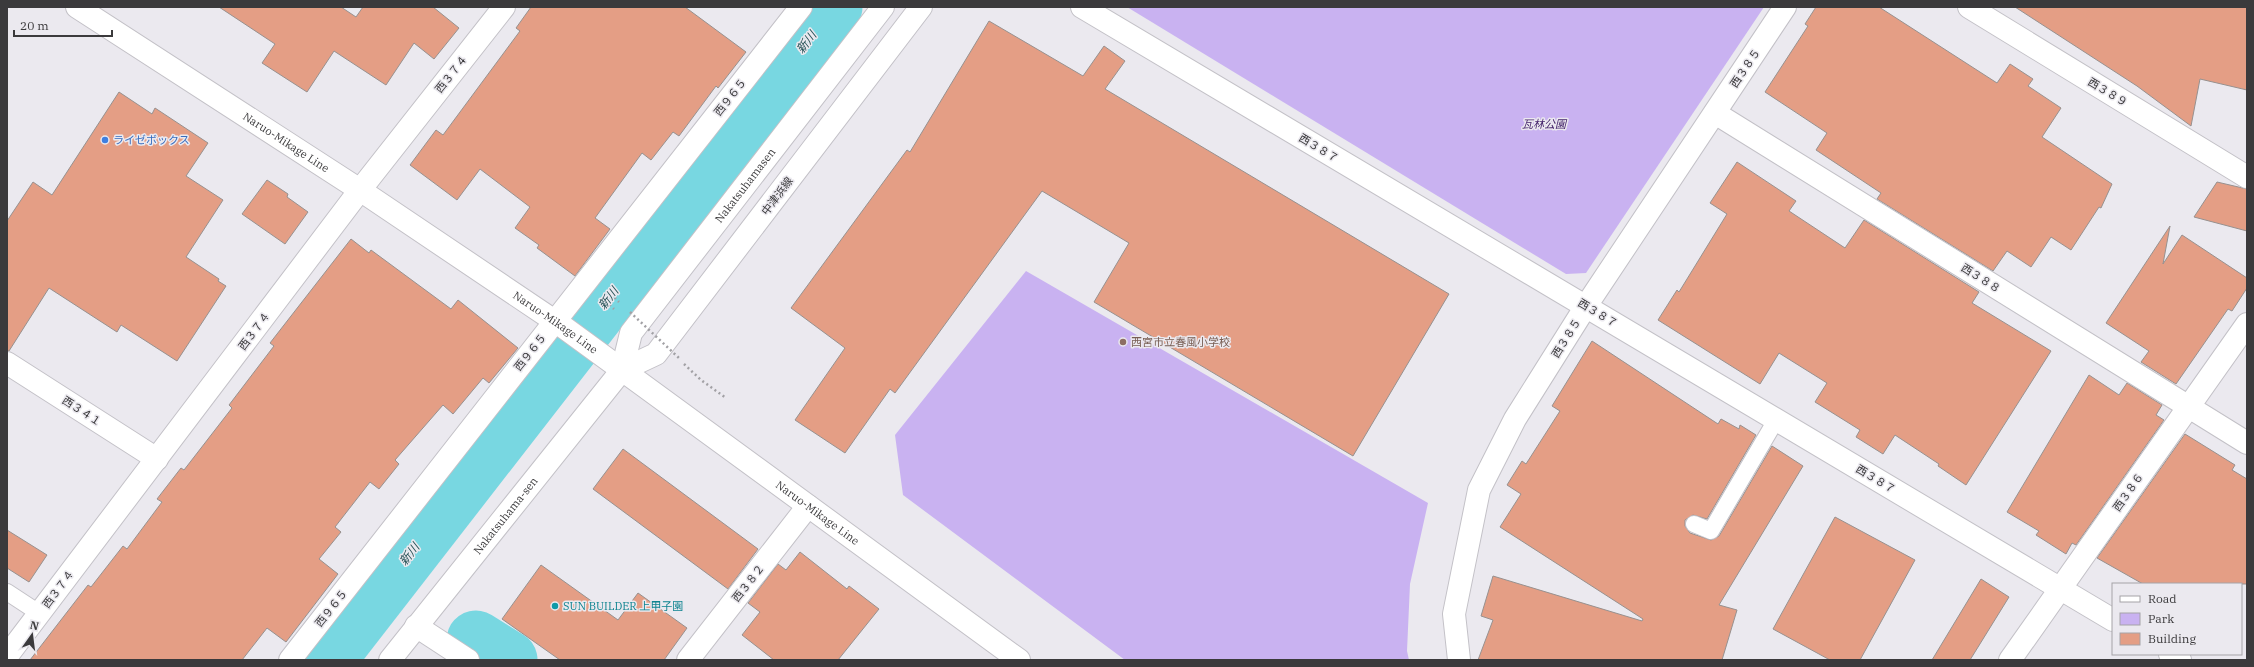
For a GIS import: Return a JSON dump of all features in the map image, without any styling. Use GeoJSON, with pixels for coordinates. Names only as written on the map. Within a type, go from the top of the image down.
{"type":"FeatureCollection","features":[{"type":"Feature","properties":{"kind":"street","name":"Naruo-Mikage Line"},"geometry":{"type":"LineString","coordinates":[[77,7],[360,190],[558,323],[1019,660]]}},
{"type":"Feature","properties":{"kind":"street","name":"西３７４"},"geometry":{"type":"LineString","coordinates":[[7,656],[360,190],[504,7]]}},
{"type":"Feature","properties":{"kind":"street","name":"西９６５"},"geometry":{"type":"LineString","coordinates":[[290,660],[558,323],[801,7]]}},
{"type":"Feature","properties":{"kind":"street","name":"Nakatsuhamasen"},"geometry":{"type":"LineString","coordinates":[[622,370],[631,333],[883,7]]}},
{"type":"Feature","properties":{"kind":"street","name":"中津浜線"},"geometry":{"type":"LineString","coordinates":[[622,370],[656,354],[921,7]]}},
{"type":"Feature","properties":{"kind":"street","name":"西３８７"},"geometry":{"type":"LineString","coordinates":[[1082,7],[2112,619]]}},
{"type":"Feature","properties":{"kind":"street","name":"西３８５"},"geometry":{"type":"LineString","coordinates":[[1459,660],[1454,614],[1479,490],[1515,419],[1586,306],[1785,7]]}},
{"type":"Feature","properties":{"kind":"street","name":"西３８９"},"geometry":{"type":"LineString","coordinates":[[1969,7],[2247,177]]}},
{"type":"Feature","properties":{"kind":"street","name":"西３８８"},"geometry":{"type":"LineString","coordinates":[[1715,113],[2247,443]]}},
{"type":"Feature","properties":{"kind":"street","name":"西３８６"},"geometry":{"type":"LineString","coordinates":[[2010,660],[2247,324]]}},
{"type":"Feature","properties":{"kind":"street","name":"西３４１"},"geometry":{"type":"LineString","coordinates":[[7,363],[157,459]]}},
{"type":"Feature","properties":{"kind":"street","name":"Nakatsuhama-sen"},"geometry":{"type":"LineString","coordinates":[[390,660],[622,370]]}},
{"type":"Feature","properties":{"kind":"street","name":"西３８２"},"geometry":{"type":"LineString","coordinates":[[688,660],[808,506]]}},
{"type":"Feature","properties":{"kind":"street"},"geometry":{"type":"LineString","coordinates":[[416,626],[468,660]]}},
{"type":"Feature","properties":{"kind":"lane"},"geometry":{"type":"LineString","coordinates":[[1694,524],[1711,531],[1776,420]]}},
{"type":"Feature","properties":{"kind":"lane"},"geometry":{"type":"LineString","coordinates":[[7,592],[39,614]]}},
{"type":"Feature","properties":{"kind":"path"},"geometry":{"type":"LineString","coordinates":[[610,293],[701,380],[726,398]]}},
{"type":"Feature","properties":{"kind":"path"},"geometry":{"type":"LineString","coordinates":[[604,299],[619,313]]}},
{"type":"Feature","properties":{"kind":"green space","name":"瓦林公園"},"geometry":{"type":"Polygon","coordinates":[[[1127,7],[1764,7],[1586,273],[1566,274],[1127,7]]]}},
{"type":"Feature","properties":{"kind":"green space"},"geometry":{"type":"Polygon","coordinates":[[[1026,271],[1428,503],[1410,584],[1407,651],[1409,660],[1125,660],[903,495],[895,435],[1026,271]]]}},
{"type":"Feature","properties":{"kind":"building"},"geometry":{"type":"Polygon","coordinates":[[[219,7],[341,7],[356,17],[363,7],[433,7],[459,28],[434,59],[414,43],[386,85],[334,51],[307,92],[262,63],[275,44],[219,7]]]}},
{"type":"Feature","properties":{"kind":"building"},"geometry":{"type":"Polygon","coordinates":[[[531,7],[685,7],[746,52],[718,88],[716,86],[679,136],[673,132],[651,160],[642,153],[595,218],[610,229],[575,276],[537,248],[539,245],[515,228],[530,207],[480,169],[457,200],[410,165],[436,130],[443,135],[520,31],[516,28],[531,7]]]}},
{"type":"Feature","properties":{"kind":"building"},"geometry":{"type":"Polygon","coordinates":[[[1816,7],[1879,7],[1997,83],[2010,64],[2033,79],[2028,86],[2061,108],[2042,137],[2112,184],[2101,208],[2099,207],[2071,250],[2051,237],[2031,267],[2007,251],[1993,271],[1877,199],[1881,193],[1816,150],[1827,133],[1765,92],[1808,26],[1805,24],[1816,7]]]}},
{"type":"Feature","properties":{"kind":"building"},"geometry":{"type":"Polygon","coordinates":[[[2015,7],[2247,7],[2247,90],[2200,79],[2191,126],[2137,86],[2015,7]]]}},
{"type":"Feature","properties":{"kind":"building"},"geometry":{"type":"Polygon","coordinates":[[[989,21],[1083,76],[1104,46],[1125,61],[1105,89],[1449,294],[1353,456],[1094,302],[1129,243],[1042,191],[895,393],[890,389],[845,453],[795,420],[845,348],[791,308],[907,150],[910,152],[989,21]]]}},
{"type":"Feature","properties":{"kind":"building"},"geometry":{"type":"Polygon","coordinates":[[[119,92],[152,114],[155,108],[208,143],[186,176],[223,200],[186,257],[219,279],[218,281],[226,286],[177,361],[121,325],[117,332],[49,288],[9,351],[7,351],[7,221],[33,182],[52,195],[119,92]]]}},
{"type":"Feature","properties":{"kind":"building"},"geometry":{"type":"Polygon","coordinates":[[[1737,162],[1796,201],[1789,211],[1845,248],[1864,220],[1979,292],[1972,303],[2051,351],[1966,485],[1938,466],[1939,464],[1895,435],[1883,454],[1856,437],[1860,430],[1815,402],[1827,383],[1779,353],[1760,384],[1658,320],[1677,290],[1679,292],[1727,214],[1710,203],[1737,162]]]}},
{"type":"Feature","properties":{"kind":"building"},"geometry":{"type":"Polygon","coordinates":[[[267,180],[288,194],[287,197],[308,212],[285,244],[242,214],[267,180]]]}},
{"type":"Feature","properties":{"kind":"building"},"geometry":{"type":"Polygon","coordinates":[[[2217,182],[2247,189],[2247,231],[2194,217],[2217,182]]]}},
{"type":"Feature","properties":{"kind":"building"},"geometry":{"type":"Polygon","coordinates":[[[2170,226],[2163,264],[2182,235],[2247,278],[2247,288],[2232,311],[2228,309],[2176,384],[2141,362],[2149,351],[2106,323],[2170,226]]]}},
{"type":"Feature","properties":{"kind":"building"},"geometry":{"type":"Polygon","coordinates":[[[351,239],[369,253],[371,250],[451,309],[458,300],[518,348],[489,383],[483,378],[453,414],[443,405],[395,460],[399,464],[379,489],[370,482],[335,527],[341,532],[319,559],[338,574],[286,642],[267,628],[242,660],[30,660],[88,585],[91,587],[123,546],[127,549],[162,502],[157,499],[181,468],[184,470],[232,408],[229,405],[274,346],[270,343],[351,239]]]}},
{"type":"Feature","properties":{"kind":"building"},"geometry":{"type":"Polygon","coordinates":[[[1592,341],[1718,424],[1721,419],[1739,429],[1740,425],[1756,435],[1707,519],[1693,515],[1685,520],[1685,526],[1690,533],[1711,540],[1719,536],[1772,446],[1803,466],[1719,605],[1737,610],[1722,660],[1478,660],[1493,620],[1481,616],[1493,576],[1642,621],[1643,619],[1500,527],[1521,494],[1507,485],[1522,461],[1526,464],[1560,411],[1552,406],[1592,341]]]}},
{"type":"Feature","properties":{"kind":"building"},"geometry":{"type":"Polygon","coordinates":[[[2089,375],[2119,395],[2127,383],[2162,405],[2156,415],[2164,420],[2076,545],[2072,543],[2066,554],[2036,535],[2039,531],[2007,512],[2089,375]]]}},
{"type":"Feature","properties":{"kind":"building"},"geometry":{"type":"Polygon","coordinates":[[[2185,434],[2235,465],[2232,470],[2247,479],[2247,584],[2141,583],[2097,558],[2185,434]]]}},
{"type":"Feature","properties":{"kind":"building"},"geometry":{"type":"Polygon","coordinates":[[[623,449],[758,549],[728,589],[593,489],[623,449]]]}},
{"type":"Feature","properties":{"kind":"building"},"geometry":{"type":"Polygon","coordinates":[[[1835,517],[1915,560],[1860,660],[1830,660],[1773,629],[1835,517]]]}},
{"type":"Feature","properties":{"kind":"building"},"geometry":{"type":"Polygon","coordinates":[[[7,530],[47,555],[29,582],[7,568],[7,530]]]}},
{"type":"Feature","properties":{"kind":"building"},"geometry":{"type":"Polygon","coordinates":[[[800,552],[847,589],[849,586],[879,609],[838,660],[774,660],[742,635],[760,612],[748,603],[778,564],[786,570],[800,552]]]}},
{"type":"Feature","properties":{"kind":"building","name":"SUN BUILDER 上甲子園"},"geometry":{"type":"Polygon","coordinates":[[[541,565],[618,620],[638,593],[687,628],[664,660],[560,660],[502,619],[541,565]]]}},
{"type":"Feature","properties":{"kind":"building"},"geometry":{"type":"Polygon","coordinates":[[[1981,579],[2009,597],[1970,660],[1932,660],[1981,579]]]}},
{"type":"Feature","properties":{"kind":"waterway","name":"新川"},"geometry":{"type":"LineString","coordinates":[[326,660],[833,7]]}},
{"type":"Feature","properties":{"kind":"waterway"},"geometry":{"type":"LineString","coordinates":[[476,640],[508,660]]}},
{"type":"Feature","properties":{"kind":"place","name":"ライゼボックス"},"geometry":{"type":"Point","coordinates":[105,140]}},
{"type":"Feature","properties":{"kind":"place","name":"西宮市立春風小学校"},"geometry":{"type":"Point","coordinates":[1123,342]}},
{"type":"Feature","properties":{"kind":"place","name":"SUN BUILDER 上甲子園"},"geometry":{"type":"Point","coordinates":[555,606]}}]}
